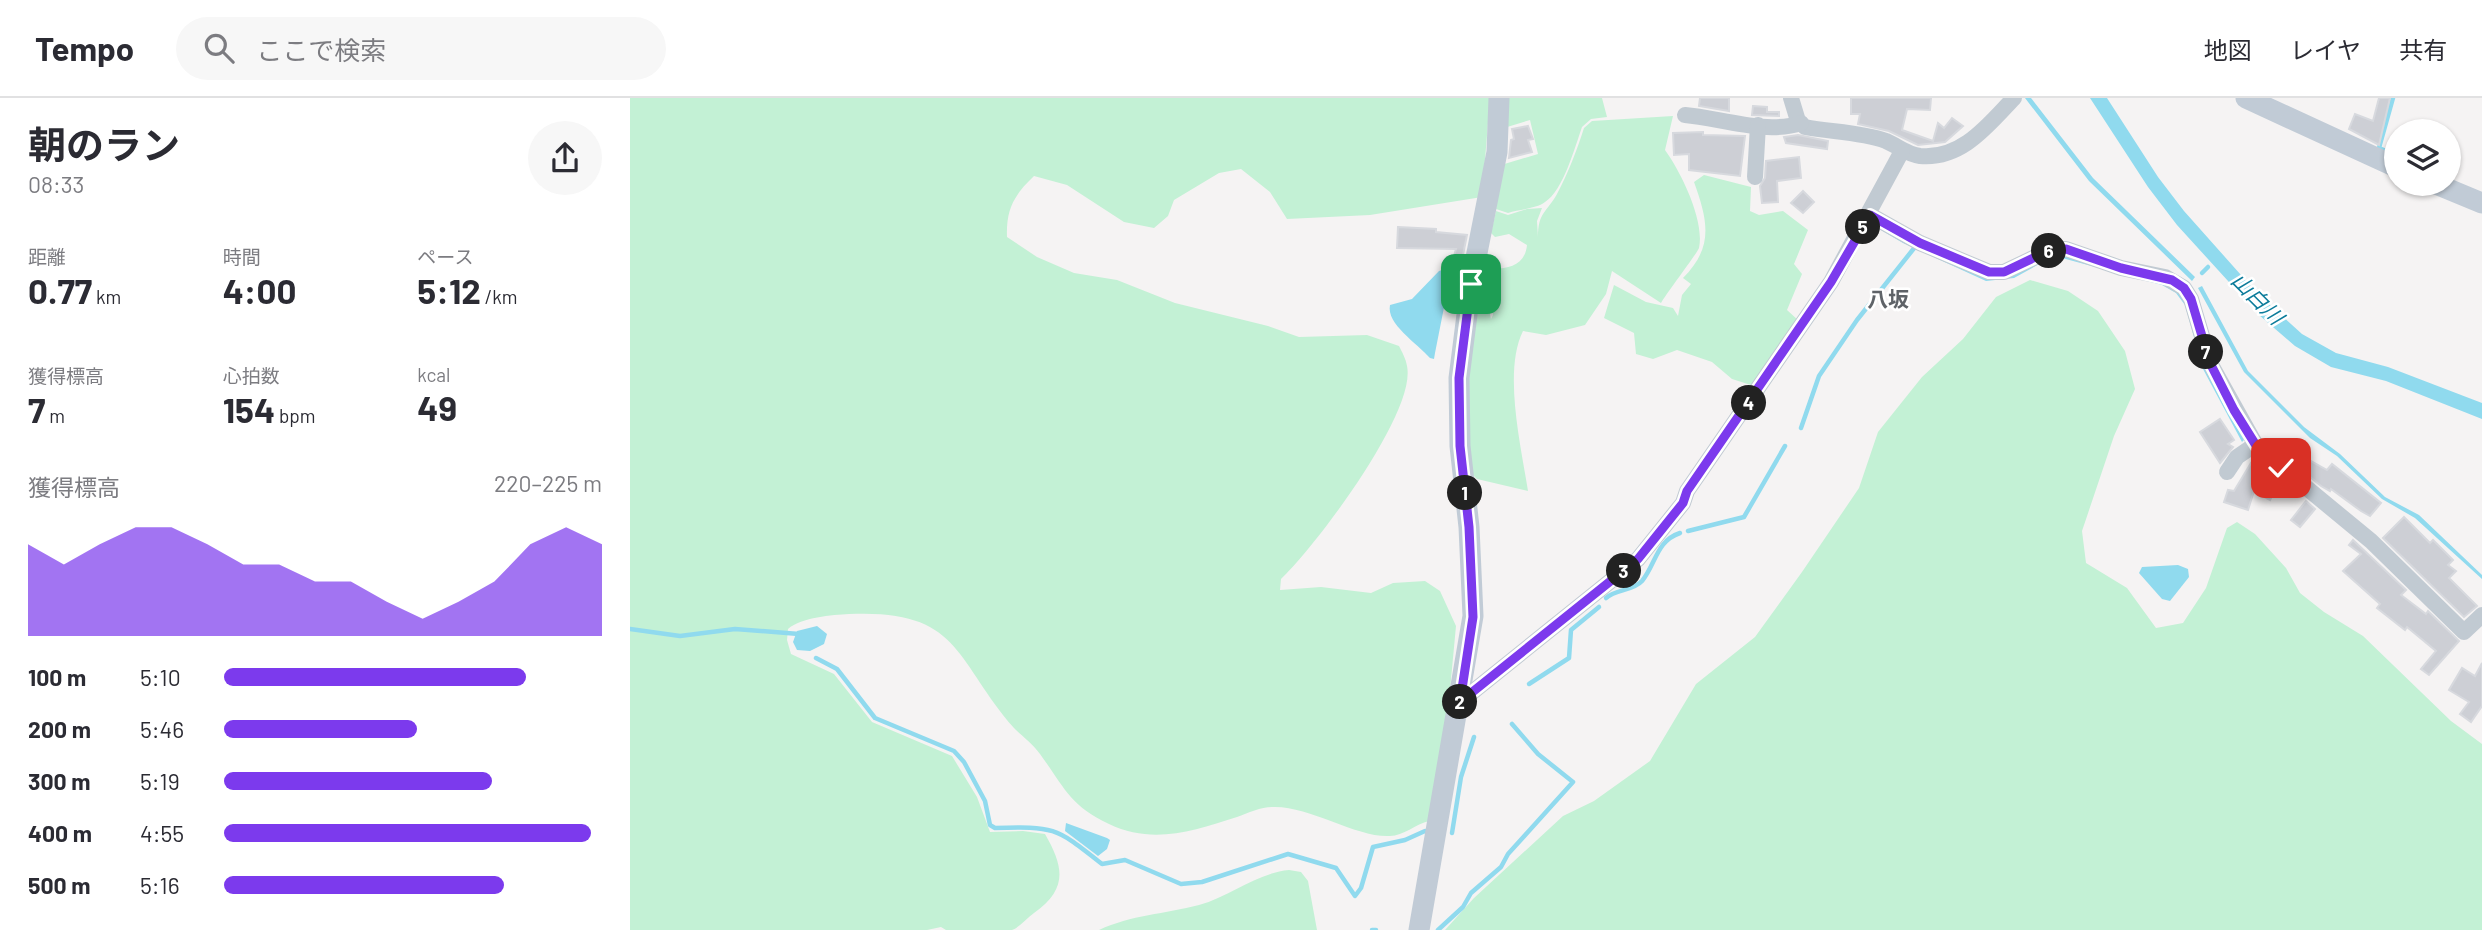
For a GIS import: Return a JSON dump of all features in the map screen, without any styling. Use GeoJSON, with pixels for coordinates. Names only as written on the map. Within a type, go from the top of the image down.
{"type":"FeatureCollection","features":[{"type":"Feature","properties":{"kind":"street"},"geometry":{"type":"LineString","coordinates":[[1419,930],[1473,617],[1469,527],[1460,446],[1459,378],[1471,284],[1497,152],[1499,98]]}},
{"type":"Feature","properties":{"kind":"street"},"geometry":{"type":"LineString","coordinates":[[1791,98],[1805,127],[1885,141],[1902,152],[1935,155],[1969,142],[2014,98]]}},
{"type":"Feature","properties":{"kind":"street"},"geometry":{"type":"LineString","coordinates":[[2246,98],[2384,161]]}},
{"type":"Feature","properties":{"kind":"street"},"geometry":{"type":"LineString","coordinates":[[1685,115],[1758,125],[1790,127],[1801,123]]}},
{"type":"Feature","properties":{"kind":"street"},"geometry":{"type":"LineString","coordinates":[[1755,177],[1758,125]]}},
{"type":"Feature","properties":{"kind":"street"},"geometry":{"type":"LineString","coordinates":[[1460,702],[1638,559],[1683,503],[1687,491],[1831,282],[1870,215],[1902,152]]}},
{"type":"Feature","properties":{"kind":"street"},"geometry":{"type":"LineString","coordinates":[[2461,194],[2482,203]]}},
{"type":"Feature","properties":{"kind":"street"},"geometry":{"type":"LineString","coordinates":[[1870,215],[1920,243],[1989,272],[2004,272],[2048,251],[2066,249],[2121,268],[2172,280],[2184,288],[2191,299],[2210,363],[2256,444],[2371,541],[2464,632],[2482,615]]}},
{"type":"Feature","properties":{"kind":"street"},"geometry":{"type":"LineString","coordinates":[[2227,472],[2237,457],[2256,444]]}},
{"type":"Feature","properties":{"kind":"green space"},"geometry":{"type":"Polygon","coordinates":[[[630,98],[1490,98],[1482,197],[1370,215],[1287,219],[1270,192],[1241,169],[1219,173],[1174,200],[1168,216],[1154,228],[1124,222],[1067,185],[1034,176],[1013,203],[1007,227],[1007,237],[1037,257],[1074,273],[1117,280],[1175,303],[1268,326],[1299,337],[1367,335],[1399,346],[1407,366],[1406,387],[1396,414],[1380,445],[1338,510],[1297,563],[1281,579],[1280,590],[1321,587],[1371,593],[1393,583],[1425,581],[1440,591],[1456,626],[1445,743],[1429,821],[1395,835],[1377,835],[1301,811],[1272,807],[1173,834],[1141,834],[1125,830],[1096,817],[1076,802],[1037,750],[1014,728],[994,703],[965,660],[951,643],[935,630],[914,620],[886,615],[826,616],[809,619],[788,629],[787,640],[791,654],[834,674],[872,722],[952,756],[977,797],[990,832],[1023,831],[1045,834],[1059,867],[1053,895],[1012,930],[946,930],[941,927],[927,930],[630,930],[630,98]]]}},
{"type":"Feature","properties":{"kind":"green space"},"geometry":{"type":"Polygon","coordinates":[[[1506,98],[1602,98],[1607,117],[1591,119],[1582,127],[1568,168],[1545,202],[1508,213],[1496,209],[1501,165],[1538,154],[1530,120],[1504,128],[1506,98]]]}},
{"type":"Feature","properties":{"kind":"green space"},"geometry":{"type":"Polygon","coordinates":[[[1673,116],[1665,150],[1678,171],[1695,211],[1700,237],[1699,248],[1661,303],[1612,271],[1606,294],[1585,325],[1546,335],[1523,331],[1517,348],[1514,387],[1528,491],[1477,479],[1471,473],[1466,369],[1480,282],[1484,284],[1491,319],[1493,315],[1483,268],[1504,268],[1517,263],[1522,259],[1527,245],[1509,234],[1495,237],[1491,233],[1496,211],[1508,215],[1542,208],[1537,221],[1538,237],[1541,217],[1561,186],[1584,128],[1592,121],[1673,116]]]}},
{"type":"Feature","properties":{"kind":"green space"},"geometry":{"type":"Polygon","coordinates":[[[1704,175],[1751,187],[1750,211],[1759,215],[1783,211],[1808,230],[1794,264],[1802,274],[1787,310],[1799,321],[1754,386],[1732,379],[1712,362],[1677,350],[1653,359],[1636,354],[1634,333],[1604,318],[1614,285],[1646,302],[1673,308],[1678,316],[1682,295],[1691,284],[1683,278],[1693,267],[1704,244],[1705,221],[1694,182],[1704,175]]]}},
{"type":"Feature","properties":{"kind":"green space"},"geometry":{"type":"Polygon","coordinates":[[[2030,280],[2068,291],[2098,311],[2125,351],[2135,389],[2114,436],[2082,531],[2086,563],[2127,588],[2156,628],[2183,623],[2206,588],[2227,528],[2237,522],[2255,534],[2286,568],[2300,593],[2324,612],[2363,636],[2451,721],[2482,744],[2482,930],[1445,930],[1474,898],[1563,816],[1594,801],[1650,761],[1696,684],[1755,637],[1802,572],[1859,488],[1878,432],[1922,377],[1963,339],[1996,297],[2030,280]]]}},
{"type":"Feature","properties":{"kind":"green space"},"geometry":{"type":"Polygon","coordinates":[[[1289,870],[1301,872],[1308,881],[1317,930],[1099,930],[1136,918],[1199,905],[1266,875],[1289,870]]]}},
{"type":"Feature","properties":{"kind":"water"},"geometry":{"type":"Polygon","coordinates":[[[2025,98],[2031,98],[2093,178],[2195,277],[2192,281],[2089,181],[2025,98]]]}},
{"type":"Feature","properties":{"kind":"water","name":"山白川"},"geometry":{"type":"Polygon","coordinates":[[[2090,98],[2107,98],[2158,177],[2184,211],[2257,293],[2302,334],[2336,353],[2388,367],[2482,403],[2482,419],[2386,381],[2331,367],[2295,346],[2259,315],[2177,225],[2148,187],[2090,98]]]}},
{"type":"Feature","properties":{"kind":"water"},"geometry":{"type":"Polygon","coordinates":[[[1876,227],[1988,278],[2064,255],[2164,283],[2179,291],[2187,304],[2221,400],[2244,440],[2242,442],[2203,369],[2185,305],[2176,293],[2162,285],[2062,258],[2041,263],[2014,278],[1986,281],[1903,243],[1876,227]]]}},
{"type":"Feature","properties":{"kind":"water"},"geometry":{"type":"Polygon","coordinates":[[[1448,268],[1451,272],[1434,359],[1397,326],[1390,312],[1390,305],[1412,299],[1439,271],[1448,268]]]}},
{"type":"Feature","properties":{"kind":"water"},"geometry":{"type":"Polygon","coordinates":[[[2202,286],[2248,371],[2304,427],[2340,454],[2385,497],[2419,515],[2482,575],[2482,579],[2415,518],[2382,499],[2337,456],[2310,438],[2244,372],[2198,288],[2202,286]]]}},
{"type":"Feature","properties":{"kind":"water"},"geometry":{"type":"Polygon","coordinates":[[[2178,565],[2188,569],[2189,577],[2170,601],[2162,599],[2139,573],[2142,567],[2178,565]]]}},
{"type":"Feature","properties":{"kind":"water"},"geometry":{"type":"Polygon","coordinates":[[[817,626],[827,634],[824,644],[810,651],[797,650],[793,642],[797,631],[817,626]]]}},
{"type":"Feature","properties":{"kind":"water"},"geometry":{"type":"Polygon","coordinates":[[[1066,823],[1107,838],[1110,840],[1107,849],[1098,856],[1065,831],[1066,823]]]}},
{"type":"Feature","properties":{"kind":"building"},"geometry":{"type":"Polygon","coordinates":[[[1700,98],[1729,98],[1729,111],[1699,106],[1700,98]]]}},
{"type":"Feature","properties":{"kind":"building"},"geometry":{"type":"Polygon","coordinates":[[[1851,98],[1931,98],[1930,110],[1907,109],[1902,130],[1933,141],[1938,123],[1944,128],[1952,118],[1963,126],[1945,142],[1918,145],[1889,131],[1858,124],[1860,114],[1851,114],[1851,98]]]}},
{"type":"Feature","properties":{"kind":"building"},"geometry":{"type":"Polygon","coordinates":[[[2379,98],[2390,98],[2379,145],[2349,129],[2355,114],[2373,121],[2379,98]]]}},
{"type":"Feature","properties":{"kind":"building"},"geometry":{"type":"Polygon","coordinates":[[[1753,106],[1767,107],[1767,112],[1779,112],[1779,116],[1752,115],[1753,106]]]}},
{"type":"Feature","properties":{"kind":"building"},"geometry":{"type":"Polygon","coordinates":[[[1528,126],[1533,139],[1528,140],[1532,152],[1509,158],[1511,140],[1514,139],[1512,129],[1528,126]]]}},
{"type":"Feature","properties":{"kind":"building"},"geometry":{"type":"Polygon","coordinates":[[[1703,132],[1703,135],[1745,136],[1740,176],[1689,170],[1689,154],[1674,155],[1673,133],[1703,132]]]}},
{"type":"Feature","properties":{"kind":"building"},"geometry":{"type":"Polygon","coordinates":[[[1798,135],[1828,141],[1827,149],[1786,143],[1784,137],[1798,135]]]}},
{"type":"Feature","properties":{"kind":"building"},"geometry":{"type":"Polygon","coordinates":[[[1799,157],[1801,178],[1777,181],[1778,202],[1762,203],[1760,186],[1765,178],[1766,161],[1799,157]]]}},
{"type":"Feature","properties":{"kind":"building"},"geometry":{"type":"Polygon","coordinates":[[[1803,191],[1814,202],[1803,213],[1791,203],[1803,191]]]}},
{"type":"Feature","properties":{"kind":"building"},"geometry":{"type":"Polygon","coordinates":[[[1398,227],[1436,229],[1436,232],[1467,235],[1462,260],[1453,259],[1456,249],[1397,248],[1398,227]]]}},
{"type":"Feature","properties":{"kind":"building"},"geometry":{"type":"Polygon","coordinates":[[[2220,419],[2234,440],[2228,444],[2233,447],[2220,463],[2200,432],[2220,419]]]}},
{"type":"Feature","properties":{"kind":"building"},"geometry":{"type":"Polygon","coordinates":[[[2279,443],[2327,470],[2332,464],[2381,503],[2370,516],[2361,511],[2331,489],[2330,491],[2321,486],[2275,448],[2279,443]]]}},
{"type":"Feature","properties":{"kind":"building"},"geometry":{"type":"Polygon","coordinates":[[[2254,458],[2270,471],[2266,478],[2278,484],[2270,500],[2254,491],[2248,510],[2224,502],[2228,490],[2234,491],[2254,458]]]}},
{"type":"Feature","properties":{"kind":"building"},"geometry":{"type":"Polygon","coordinates":[[[2306,501],[2315,509],[2300,527],[2291,520],[2306,501]]]}},
{"type":"Feature","properties":{"kind":"building"},"geometry":{"type":"Polygon","coordinates":[[[2404,517],[2430,543],[2433,540],[2453,560],[2448,565],[2456,571],[2449,578],[2477,606],[2464,617],[2383,538],[2404,517]]]}},
{"type":"Feature","properties":{"kind":"building"},"geometry":{"type":"Polygon","coordinates":[[[2353,540],[2406,590],[2401,595],[2426,614],[2428,611],[2459,641],[2429,675],[2421,669],[2436,651],[2407,627],[2405,630],[2377,608],[2380,604],[2343,571],[2361,554],[2349,545],[2353,540]]]}},
{"type":"Feature","properties":{"kind":"building"},"geometry":{"type":"Polygon","coordinates":[[[2482,663],[2482,706],[2471,722],[2460,714],[2469,702],[2449,690],[2462,668],[2475,676],[2482,663]]]}},
{"type":"Feature","properties":{"kind":"waterway"},"geometry":{"type":"LineString","coordinates":[[2387,119],[2393,98]]}},
{"type":"Feature","properties":{"kind":"waterway"},"geometry":{"type":"LineString","coordinates":[[2384,130],[2379,148],[2384,150]]}},
{"type":"Feature","properties":{"kind":"waterway"},"geometry":{"type":"LineString","coordinates":[[1801,428],[1819,376],[1857,320],[1915,247]]}},
{"type":"Feature","properties":{"kind":"waterway"},"geometry":{"type":"LineString","coordinates":[[2202,273],[2208,267]]}},
{"type":"Feature","properties":{"kind":"waterway"},"geometry":{"type":"LineString","coordinates":[[1688,531],[1744,517],[1785,446]]}},
{"type":"Feature","properties":{"kind":"waterway"},"geometry":{"type":"LineString","coordinates":[[1606,598],[1642,581],[1661,547],[1680,533]]}},
{"type":"Feature","properties":{"kind":"waterway"},"geometry":{"type":"LineString","coordinates":[[1529,684],[1569,658],[1571,630],[1599,607]]}},
{"type":"Feature","properties":{"kind":"waterway"},"geometry":{"type":"LineString","coordinates":[[630,629],[680,636],[735,629],[799,634]]}},
{"type":"Feature","properties":{"kind":"waterway"},"geometry":{"type":"LineString","coordinates":[[816,658],[837,669],[875,718],[954,751],[964,762],[985,801],[990,825],[995,828],[1031,828],[1054,832],[1064,836],[1102,864],[1125,860],[1181,884],[1202,882],[1288,854],[1336,868],[1355,896],[1361,888],[1373,847],[1405,840],[1425,831]]}},
{"type":"Feature","properties":{"kind":"waterway"},"geometry":{"type":"LineString","coordinates":[[1438,930],[1463,907],[1471,893],[1501,867],[1508,854],[1573,782],[1538,754],[1512,724]]}},
{"type":"Feature","properties":{"kind":"waterway"},"geometry":{"type":"LineString","coordinates":[[1452,833],[1461,777],[1474,737]]}},
{"type":"Feature","properties":{"kind":"district","name":"八坂"},"geometry":{"type":"Point","coordinates":[1888,300]}},
{"type":"Feature","properties":{"kind":"route"},"geometry":{"type":"LineString","coordinates":[[1471,284],[1459,378],[1460,446],[1469,527],[1473,617],[1460,702],[1474,694],[1502,666],[1569,616],[1638,559],[1683,503],[1687,491],[1831,282],[1870,215],[1920,243],[1989,272],[2004,272],[2048,251],[2066,249],[2121,268],[2172,280],[2184,288],[2191,299],[2202,343],[2234,410],[2257,447],[2281,468]]}}]}
